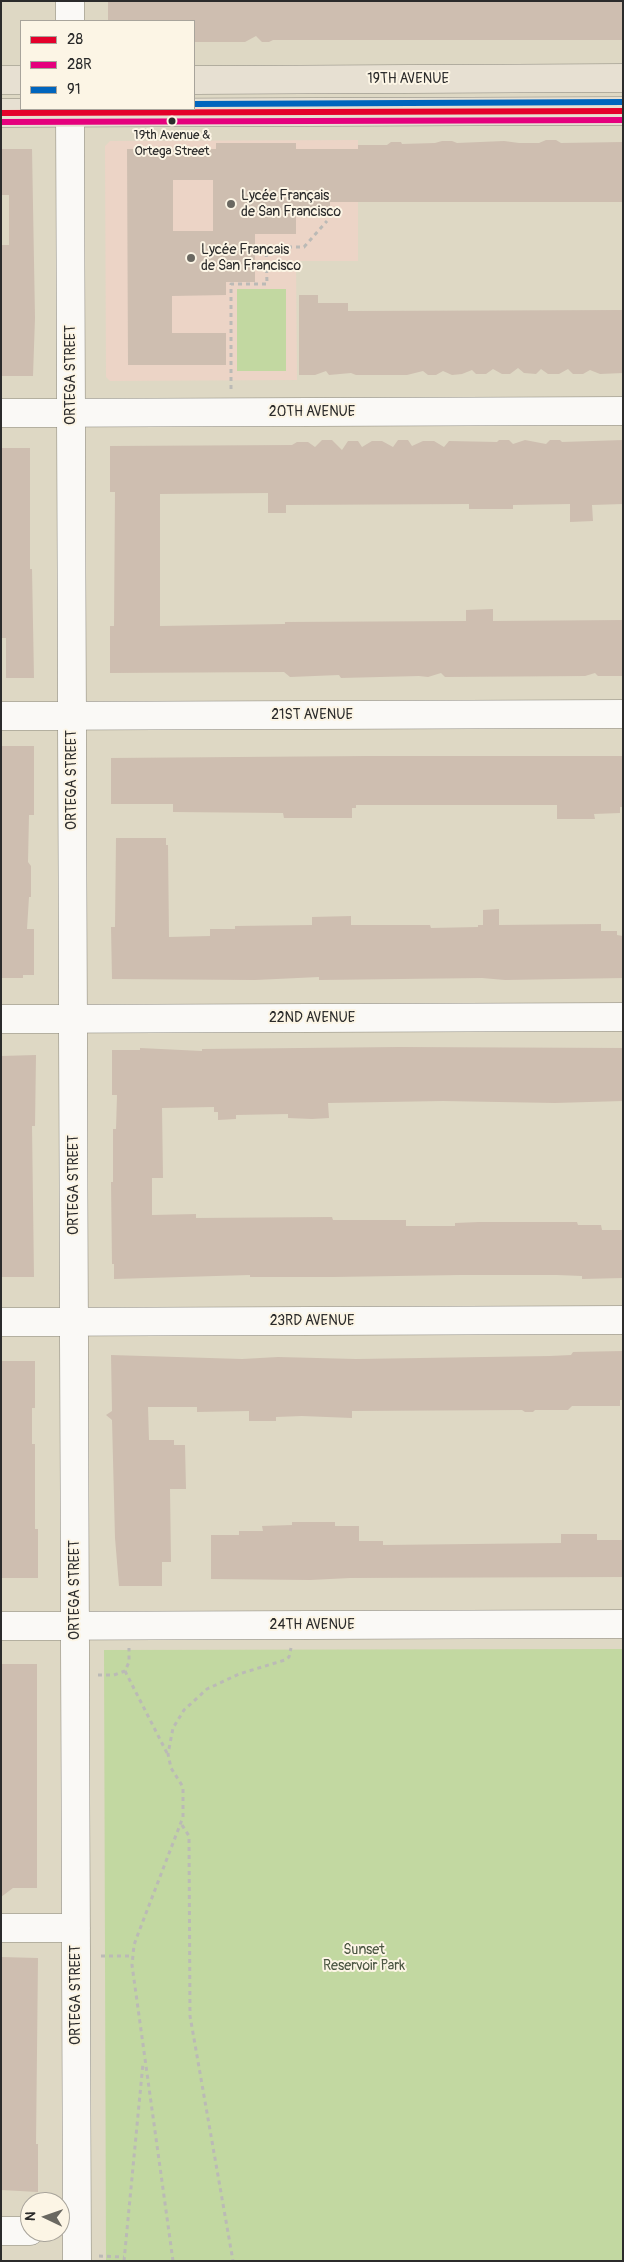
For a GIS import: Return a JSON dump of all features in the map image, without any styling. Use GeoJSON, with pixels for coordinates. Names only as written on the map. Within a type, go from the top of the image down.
{"type":"FeatureCollection","features":[{"type":"Feature","properties":{"kind":"highway","name":"19TH AVENUE"},"geometry":{"type":"LineString","coordinates":[[195,80],[623,78]]}},
{"type":"Feature","properties":{"kind":"highway"},"geometry":{"type":"LineString","coordinates":[[1,80],[20,80]]}},
{"type":"Feature","properties":{"kind":"highway"},"geometry":{"type":"LineString","coordinates":[[1,113],[70,111],[623,111]]}},
{"type":"Feature","properties":{"kind":"street"},"geometry":{"type":"LineString","coordinates":[[70,1],[70,20]]}},
{"type":"Feature","properties":{"kind":"street","name":"ORTEGA STREET"},"geometry":{"type":"LineString","coordinates":[[69,2192],[76,1928],[70,111]]}},
{"type":"Feature","properties":{"kind":"street","name":"20TH AVENUE"},"geometry":{"type":"LineString","coordinates":[[1,413],[623,411]]}},
{"type":"Feature","properties":{"kind":"street","name":"21ST AVENUE"},"geometry":{"type":"LineString","coordinates":[[1,716],[623,714]]}},
{"type":"Feature","properties":{"kind":"street","name":"22ND AVENUE"},"geometry":{"type":"LineString","coordinates":[[1,1019],[623,1017]]}},
{"type":"Feature","properties":{"kind":"street","name":"23RD AVENUE"},"geometry":{"type":"LineString","coordinates":[[1,1322],[623,1320]]}},
{"type":"Feature","properties":{"kind":"street","name":"24TH AVENUE"},"geometry":{"type":"LineString","coordinates":[[1,1626],[623,1624]]}},
{"type":"Feature","properties":{"kind":"street"},"geometry":{"type":"LineString","coordinates":[[1,1928],[76,1928]]}},
{"type":"Feature","properties":{"kind":"street"},"geometry":{"type":"LineString","coordinates":[[1,2231],[20,2231]]}},
{"type":"Feature","properties":{"kind":"street","name":"ORTEGA STREET"},"geometry":{"type":"LineString","coordinates":[[70,2238],[77,2261]]}},
{"type":"Feature","properties":{"kind":"path"},"geometry":{"type":"LineString","coordinates":[[231,412],[231,284],[267,284],[266,247],[304,247],[327,221]]}},
{"type":"Feature","properties":{"kind":"path"},"geometry":{"type":"LineString","coordinates":[[76,1675],[114,1675],[125,1671],[129,1662],[129,1625]]}},
{"type":"Feature","properties":{"kind":"path"},"geometry":{"type":"LineString","coordinates":[[168,1754],[173,1728],[184,1710],[198,1695],[227,1679],[278,1663],[290,1657],[292,1625]]}},
{"type":"Feature","properties":{"kind":"path"},"geometry":{"type":"LineString","coordinates":[[125,1671],[168,1754],[171,1768],[183,1788],[182,1825],[138,1934],[132,1956],[144,2057],[173,2261]]}},
{"type":"Feature","properties":{"kind":"path"},"geometry":{"type":"LineString","coordinates":[[182,1825],[189,1836],[190,2016],[234,2261]]}},
{"type":"Feature","properties":{"kind":"path"},"geometry":{"type":"LineString","coordinates":[[101,1956],[132,1956]]}},
{"type":"Feature","properties":{"kind":"path"},"geometry":{"type":"LineString","coordinates":[[124,2261],[144,2057]]}},
{"type":"Feature","properties":{"kind":"shaded area","name":"Lycée Français de San Francisco"},"geometry":{"type":"Polygon","coordinates":[[[358,140],[358,261],[296,261],[297,380],[110,381],[106,377],[105,146],[110,141],[358,140]]]}},
{"type":"Feature","properties":{"kind":"green space"},"geometry":{"type":"Polygon","coordinates":[[[237,289],[286,289],[286,371],[237,371],[237,289]]]}},
{"type":"Feature","properties":{"kind":"green space","name":"Sunset Reservoir Park"},"geometry":{"type":"Polygon","coordinates":[[[623,1649],[623,2261],[106,2261],[104,1650],[623,1649]]]}},
{"type":"Feature","properties":{"kind":"building"},"geometry":{"type":"Polygon","coordinates":[[[108,1],[623,1],[623,40],[273,40],[262,42],[256,36],[245,42],[195,42],[195,20],[108,20],[108,1]]]}},
{"type":"Feature","properties":{"kind":"building"},"geometry":{"type":"Polygon","coordinates":[[[546,140],[556,140],[561,143],[623,142],[623,202],[330,202],[330,212],[296,212],[296,234],[255,234],[255,282],[226,282],[226,295],[172,296],[172,333],[226,333],[226,365],[128,365],[127,149],[216,149],[216,143],[296,143],[296,149],[358,149],[358,145],[387,145],[391,142],[401,142],[402,144],[442,141],[457,143],[504,141],[539,143],[546,140]],[[173,180],[173,231],[213,231],[213,180],[173,180]]]}},
{"type":"Feature","properties":{"kind":"building"},"geometry":{"type":"Polygon","coordinates":[[[1,149],[32,149],[35,318],[33,376],[2,376],[1,245],[9,245],[9,195],[1,195],[1,149]]]}},
{"type":"Feature","properties":{"kind":"building"},"geometry":{"type":"Polygon","coordinates":[[[299,295],[318,295],[318,303],[348,303],[348,311],[623,310],[623,373],[600,374],[590,370],[583,374],[573,374],[568,369],[559,374],[548,374],[541,369],[536,374],[524,373],[518,368],[510,374],[502,374],[493,369],[486,374],[476,374],[472,370],[452,375],[443,371],[436,375],[428,375],[423,371],[407,375],[356,375],[351,373],[329,375],[326,371],[315,375],[299,375],[299,295]]]}},
{"type":"Feature","properties":{"kind":"building"},"geometry":{"type":"Polygon","coordinates":[[[322,440],[332,440],[342,450],[348,441],[358,441],[362,447],[372,441],[382,441],[393,447],[398,440],[408,440],[412,446],[423,441],[434,441],[444,447],[449,441],[497,442],[499,440],[509,440],[513,444],[525,440],[546,444],[550,440],[560,440],[562,442],[623,440],[623,504],[592,505],[593,521],[570,522],[570,504],[513,505],[513,509],[469,509],[469,504],[286,505],[286,513],[268,513],[268,493],[160,494],[160,626],[285,624],[285,622],[466,621],[466,610],[493,609],[493,621],[623,620],[623,676],[598,676],[595,673],[585,676],[445,677],[441,673],[428,677],[341,678],[339,675],[290,677],[284,672],[110,673],[110,626],[114,626],[115,492],[110,492],[110,446],[292,445],[297,442],[308,442],[315,447],[322,440]]]}},
{"type":"Feature","properties":{"kind":"building"},"geometry":{"type":"Polygon","coordinates":[[[1,448],[30,448],[30,569],[32,569],[34,678],[6,678],[6,638],[1,638],[1,448]]]}},
{"type":"Feature","properties":{"kind":"building"},"geometry":{"type":"Polygon","coordinates":[[[1,746],[34,746],[34,815],[29,815],[28,862],[31,866],[31,897],[29,897],[27,929],[34,929],[34,975],[23,975],[23,978],[1,978],[1,746]]]}},
{"type":"Feature","properties":{"kind":"building"},"geometry":{"type":"Polygon","coordinates":[[[623,756],[623,807],[620,807],[620,813],[594,814],[595,819],[557,819],[557,805],[356,805],[356,808],[352,808],[352,818],[284,818],[283,813],[173,812],[173,804],[111,804],[111,758],[623,756]]]}},
{"type":"Feature","properties":{"kind":"building"},"geometry":{"type":"Polygon","coordinates":[[[116,838],[166,838],[166,845],[168,845],[169,937],[210,936],[210,929],[235,929],[235,926],[312,925],[312,917],[351,916],[351,925],[430,925],[431,928],[478,927],[478,925],[483,925],[483,910],[499,909],[499,925],[601,924],[601,931],[617,931],[617,935],[623,936],[623,978],[505,980],[482,978],[319,980],[319,977],[255,980],[112,979],[111,927],[115,927],[116,838]]]}},
{"type":"Feature","properties":{"kind":"building"},"geometry":{"type":"Polygon","coordinates":[[[399,1047],[623,1048],[623,1101],[555,1103],[443,1101],[328,1103],[329,1118],[312,1119],[288,1118],[288,1114],[236,1115],[236,1119],[218,1120],[218,1112],[214,1112],[214,1107],[162,1108],[163,1178],[152,1178],[152,1215],[196,1214],[196,1218],[332,1217],[333,1220],[406,1220],[406,1226],[455,1226],[455,1223],[479,1222],[577,1222],[578,1225],[601,1225],[602,1230],[623,1230],[623,1278],[582,1279],[582,1276],[557,1275],[250,1277],[250,1275],[114,1279],[114,1264],[112,1264],[111,1182],[113,1182],[113,1129],[116,1129],[117,1095],[112,1095],[112,1050],[140,1050],[140,1048],[202,1051],[202,1049],[399,1047]]]}},
{"type":"Feature","properties":{"kind":"building"},"geometry":{"type":"Polygon","coordinates":[[[36,1055],[35,1126],[32,1126],[34,1277],[1,1277],[1,1056],[36,1055]]]}},
{"type":"Feature","properties":{"kind":"building"},"geometry":{"type":"Polygon","coordinates":[[[623,1351],[623,1400],[620,1400],[620,1406],[572,1406],[568,1410],[535,1410],[533,1412],[522,1410],[352,1411],[352,1418],[276,1417],[276,1421],[249,1421],[249,1411],[197,1412],[197,1407],[148,1407],[149,1440],[174,1440],[174,1445],[185,1445],[186,1489],[170,1489],[171,1562],[162,1562],[162,1586],[119,1586],[115,1538],[112,1420],[106,1415],[112,1411],[111,1355],[242,1359],[278,1357],[356,1359],[550,1356],[571,1355],[573,1352],[623,1351]]]}},
{"type":"Feature","properties":{"kind":"building"},"geometry":{"type":"Polygon","coordinates":[[[1,1361],[35,1361],[35,1408],[32,1408],[32,1444],[35,1444],[35,1529],[38,1529],[38,1578],[1,1578],[1,1361]]]}},
{"type":"Feature","properties":{"kind":"building"},"geometry":{"type":"Polygon","coordinates":[[[292,1522],[335,1522],[335,1526],[359,1526],[359,1541],[383,1541],[383,1545],[561,1543],[561,1534],[597,1534],[597,1540],[623,1540],[623,1577],[211,1579],[211,1535],[239,1535],[239,1531],[263,1531],[262,1526],[292,1525],[292,1522]]]}},
{"type":"Feature","properties":{"kind":"building"},"geometry":{"type":"Polygon","coordinates":[[[1,1664],[37,1664],[37,1888],[13,1888],[1,1897],[1,1664]]]}},
{"type":"Feature","properties":{"kind":"building"},"geometry":{"type":"Polygon","coordinates":[[[1,1957],[38,1958],[36,2144],[38,2144],[38,2192],[1,2190],[1,1957]]]}},
{"type":"Feature","properties":{"kind":"transit line","name":"91"},"geometry":{"type":"LineString","coordinates":[[195,104],[623,102]]}},
{"type":"Feature","properties":{"kind":"transit line","name":"28"},"geometry":{"type":"LineString","coordinates":[[1,113],[623,111]]}},
{"type":"Feature","properties":{"kind":"transit line","name":"28R"},"geometry":{"type":"LineString","coordinates":[[1,122],[623,120]]}},
{"type":"Feature","properties":{"kind":"place","name":"19th Avenue & Ortega Street"},"geometry":{"type":"Point","coordinates":[172,121]}},
{"type":"Feature","properties":{"kind":"place","name":"Lycée Français de San Francisco"},"geometry":{"type":"Point","coordinates":[231,204]}},
{"type":"Feature","properties":{"kind":"place","name":"Lycée Francais de San Francisco"},"geometry":{"type":"Point","coordinates":[191,258]}}]}
